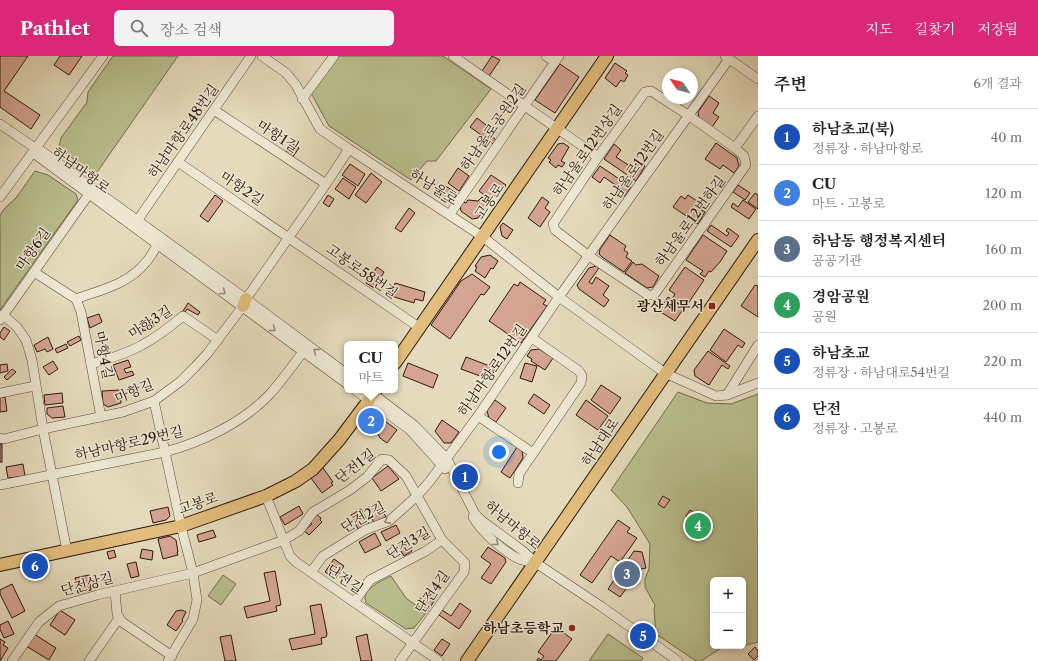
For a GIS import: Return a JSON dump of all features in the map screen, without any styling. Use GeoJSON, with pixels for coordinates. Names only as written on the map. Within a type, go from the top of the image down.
{"type":"FeatureCollection","features":[{"type":"Feature","properties":{"kind":"main road","name":"고봉로"},"geometry":{"type":"LineString","coordinates":[[398,359],[607,56]]}},
{"type":"Feature","properties":{"kind":"main road","name":"하남대로"},"geometry":{"type":"LineString","coordinates":[[467,661],[758,240]]}},
{"type":"Feature","properties":{"kind":"main road","name":"고봉로"},"geometry":{"type":"LineString","coordinates":[[0,565],[181,526],[266,496],[296,480],[312,469],[340,440],[371,394]]}},
{"type":"Feature","properties":{"kind":"street"},"geometry":{"type":"LineString","coordinates":[[0,197],[103,56]]}},
{"type":"Feature","properties":{"kind":"street","name":"하남마항로48번길"},"geometry":{"type":"LineString","coordinates":[[137,221],[251,56]]}},
{"type":"Feature","properties":{"kind":"street","name":"하남울로"},"geometry":{"type":"LineString","coordinates":[[262,56],[286,73],[296,85],[302,99],[320,129],[483,237],[559,297],[665,373],[716,396],[727,395]]}},
{"type":"Feature","properties":{"kind":"street"},"geometry":{"type":"LineString","coordinates":[[302,99],[334,56]]}},
{"type":"Feature","properties":{"kind":"street"},"geometry":{"type":"LineString","coordinates":[[453,56],[598,157]]}},
{"type":"Feature","properties":{"kind":"street"},"geometry":{"type":"LineString","coordinates":[[546,56],[557,59]]}},
{"type":"Feature","properties":{"kind":"street"},"geometry":{"type":"LineString","coordinates":[[727,57],[758,79]]}},
{"type":"Feature","properties":{"kind":"street","name":"하남울로12번길"},"geometry":{"type":"LineString","coordinates":[[559,297],[688,115],[727,57]]}},
{"type":"Feature","properties":{"kind":"street","name":"하남울로공원2길"},"geometry":{"type":"LineString","coordinates":[[450,214],[557,59]]}},
{"type":"Feature","properties":{"kind":"street","name":"하남울로12번상길"},"geometry":{"type":"LineString","coordinates":[[589,256],[555,230],[552,224],[598,157],[645,92],[651,91],[688,115]]}},
{"type":"Feature","properties":{"kind":"street","name":"마항1길"},"geometry":{"type":"LineString","coordinates":[[214,110],[326,184]]}},
{"type":"Feature","properties":{"kind":"street","name":"하남울로12번하길"},"geometry":{"type":"LineString","coordinates":[[589,256],[648,295],[654,295],[745,168],[746,165],[744,156],[688,115]]}},
{"type":"Feature","properties":{"kind":"street"},"geometry":{"type":"LineString","coordinates":[[735,148],[758,116]]}},
{"type":"Feature","properties":{"kind":"street"},"geometry":{"type":"LineString","coordinates":[[0,124],[35,148]]}},
{"type":"Feature","properties":{"kind":"street","name":"하남마항로"},"geometry":{"type":"LineString","coordinates":[[35,148],[36,155],[158,244],[344,372]]}},
{"type":"Feature","properties":{"kind":"street","name":"하남마항로"},"geometry":{"type":"LineString","coordinates":[[35,148],[40,150],[137,221],[244,302],[303,352],[344,382]]}},
{"type":"Feature","properties":{"kind":"street","name":"마항길"},"geometry":{"type":"LineString","coordinates":[[0,438],[4,439],[43,428],[123,412],[154,401],[181,381],[218,340],[349,149]]}},
{"type":"Feature","properties":{"kind":"street","name":"마항2길"},"geometry":{"type":"LineString","coordinates":[[178,162],[289,238]]}},
{"type":"Feature","properties":{"kind":"street","name":"마항6길"},"geometry":{"type":"LineString","coordinates":[[2,318],[89,194]]}},
{"type":"Feature","properties":{"kind":"street","name":"고봉로58번길"},"geometry":{"type":"LineString","coordinates":[[289,238],[420,328]]}},
{"type":"Feature","properties":{"kind":"street"},"geometry":{"type":"LineString","coordinates":[[34,272],[76,299],[122,282],[128,278],[146,263],[158,244]]}},
{"type":"Feature","properties":{"kind":"street","name":"하남마항로12번길"},"geometry":{"type":"LineString","coordinates":[[445,462],[559,297]]}},
{"type":"Feature","properties":{"kind":"street","name":"마항4길"},"geometry":{"type":"LineString","coordinates":[[76,299],[81,312],[101,417]]}},
{"type":"Feature","properties":{"kind":"street","name":"마항3길"},"geometry":{"type":"LineString","coordinates":[[91,364],[120,355],[142,345],[164,331],[183,316],[218,340]]}},
{"type":"Feature","properties":{"kind":"street"},"geometry":{"type":"LineString","coordinates":[[2,318],[17,327],[26,340],[32,360],[35,386],[67,551]]}},
{"type":"Feature","properties":{"kind":"street"},"geometry":{"type":"LineString","coordinates":[[518,483],[519,474],[581,383],[582,376],[578,371],[532,338]]}},
{"type":"Feature","properties":{"kind":"street"},"geometry":{"type":"LineString","coordinates":[[727,395],[758,345]]}},
{"type":"Feature","properties":{"kind":"street","name":"하남마항로29번길"},"geometry":{"type":"LineString","coordinates":[[0,485],[165,452],[185,446],[214,434],[246,414],[269,395],[303,352]]}},
{"type":"Feature","properties":{"kind":"street"},"geometry":{"type":"LineString","coordinates":[[727,395],[758,383]]}},
{"type":"Feature","properties":{"kind":"street"},"geometry":{"type":"LineString","coordinates":[[0,393],[35,386]]}},
{"type":"Feature","properties":{"kind":"street","name":"하남마항로"},"geometry":{"type":"LineString","coordinates":[[371,394],[414,425],[445,462],[475,514],[523,551],[536,563],[602,607],[678,661]]}},
{"type":"Feature","properties":{"kind":"street"},"geometry":{"type":"LineString","coordinates":[[115,591],[117,614],[122,622],[170,659],[193,619],[197,600],[193,573],[181,526],[154,401]]}},
{"type":"Feature","properties":{"kind":"street"},"geometry":{"type":"LineString","coordinates":[[478,416],[533,453]]}},
{"type":"Feature","properties":{"kind":"street","name":"단전1길"},"geometry":{"type":"LineString","coordinates":[[193,573],[284,540],[299,531],[313,512],[350,490],[367,477],[382,460],[389,460],[406,476],[417,496]]}},
{"type":"Feature","properties":{"kind":"street","name":"단전2길"},"geometry":{"type":"LineString","coordinates":[[311,572],[323,556],[365,530],[389,521],[417,496],[445,462]]}},
{"type":"Feature","properties":{"kind":"street","name":"단전길"},"geometry":{"type":"LineString","coordinates":[[266,496],[290,556],[296,562],[439,661]]}},
{"type":"Feature","properties":{"kind":"street","name":"단전3길"},"geometry":{"type":"LineString","coordinates":[[354,602],[370,580],[426,551],[442,540],[417,496]]}},
{"type":"Feature","properties":{"kind":"street","name":"단전4길"},"geometry":{"type":"LineString","coordinates":[[413,643],[464,572],[465,563],[442,540]]}},
{"type":"Feature","properties":{"kind":"street","name":"단전상길"},"geometry":{"type":"LineString","coordinates":[[12,661],[39,622],[58,606],[193,573]]}},
{"type":"Feature","properties":{"kind":"street"},"geometry":{"type":"LineString","coordinates":[[89,661],[119,618]]}},
{"type":"Feature","properties":{"kind":"street"},"geometry":{"type":"LineString","coordinates":[[400,661],[413,643]]}},
{"type":"Feature","properties":{"kind":"green space"},"geometry":{"type":"Polygon","coordinates":[[[113,56],[178,56],[93,178],[84,171],[81,165],[59,146],[61,138],[87,102],[88,92],[113,56]]]}},
{"type":"Feature","properties":{"kind":"green space"},"geometry":{"type":"Polygon","coordinates":[[[338,56],[443,56],[491,89],[436,161],[427,161],[411,180],[329,126],[311,93],[338,56]]]}},
{"type":"Feature","properties":{"kind":"green space"},"geometry":{"type":"Polygon","coordinates":[[[35,171],[48,175],[76,194],[78,200],[0,310],[0,215],[16,198],[35,171]]]}},
{"type":"Feature","properties":{"kind":"green space"},"geometry":{"type":"Polygon","coordinates":[[[678,392],[707,403],[731,404],[758,394],[758,642],[746,645],[746,577],[710,577],[710,649],[720,649],[701,661],[696,661],[656,634],[655,605],[645,587],[645,579],[649,569],[650,544],[627,507],[611,490],[678,392]]]}},
{"type":"Feature","properties":{"kind":"green space"},"geometry":{"type":"Polygon","coordinates":[[[223,575],[236,584],[221,605],[208,596],[223,575]]]}},
{"type":"Feature","properties":{"kind":"green space"},"geometry":{"type":"Polygon","coordinates":[[[391,576],[406,598],[426,613],[414,628],[406,629],[366,603],[365,598],[369,590],[373,586],[391,576]]]}},
{"type":"Feature","properties":{"kind":"green space"},"geometry":{"type":"Polygon","coordinates":[[[608,634],[643,658],[641,661],[589,661],[608,634]]]}},
{"type":"Feature","properties":{"kind":"building"},"geometry":{"type":"Polygon","coordinates":[[[0,56],[28,56],[4,91],[40,115],[31,129],[0,107],[0,56]]]}},
{"type":"Feature","properties":{"kind":"building"},"geometry":{"type":"Polygon","coordinates":[[[60,56],[82,56],[69,75],[54,65],[60,56]]]}},
{"type":"Feature","properties":{"kind":"building"},"geometry":{"type":"Polygon","coordinates":[[[492,56],[500,60],[489,76],[482,71],[492,56]]]}},
{"type":"Feature","properties":{"kind":"building"},"geometry":{"type":"Polygon","coordinates":[[[615,63],[627,71],[625,73],[628,75],[624,82],[621,80],[616,87],[605,78],[615,63]]]}},
{"type":"Feature","properties":{"kind":"building"},"geometry":{"type":"Polygon","coordinates":[[[560,64],[579,77],[555,113],[535,100],[560,64]]]}},
{"type":"Feature","properties":{"kind":"building"},"geometry":{"type":"Polygon","coordinates":[[[709,96],[719,103],[713,113],[719,117],[712,127],[699,118],[698,112],[709,96]]]}},
{"type":"Feature","properties":{"kind":"building"},"geometry":{"type":"Polygon","coordinates":[[[477,118],[490,128],[484,137],[470,127],[477,118]]]}},
{"type":"Feature","properties":{"kind":"building"},"geometry":{"type":"Polygon","coordinates":[[[490,135],[496,140],[493,144],[487,139],[490,135]]]}},
{"type":"Feature","properties":{"kind":"building"},"geometry":{"type":"Polygon","coordinates":[[[292,143],[299,148],[292,158],[285,153],[292,143]]]}},
{"type":"Feature","properties":{"kind":"building"},"geometry":{"type":"Polygon","coordinates":[[[563,143],[569,147],[561,161],[565,163],[562,167],[558,165],[556,168],[549,162],[551,160],[548,158],[558,144],[563,143]]]}},
{"type":"Feature","properties":{"kind":"building"},"geometry":{"type":"Polygon","coordinates":[[[716,143],[737,158],[739,166],[734,173],[723,165],[720,169],[705,159],[716,143]]]}},
{"type":"Feature","properties":{"kind":"building"},"geometry":{"type":"Polygon","coordinates":[[[614,144],[621,150],[616,157],[633,168],[638,161],[645,166],[636,181],[604,159],[614,144]]]}},
{"type":"Feature","properties":{"kind":"building"},"geometry":{"type":"Polygon","coordinates":[[[350,164],[365,174],[358,186],[342,175],[350,164]]]}},
{"type":"Feature","properties":{"kind":"building"},"geometry":{"type":"Polygon","coordinates":[[[600,166],[631,187],[625,196],[618,192],[621,189],[604,177],[600,183],[592,177],[600,166]]]}},
{"type":"Feature","properties":{"kind":"building"},"geometry":{"type":"Polygon","coordinates":[[[458,168],[469,176],[459,191],[448,183],[458,168]]]}},
{"type":"Feature","properties":{"kind":"building"},"geometry":{"type":"Polygon","coordinates":[[[371,173],[382,182],[366,203],[355,195],[371,173]]]}},
{"type":"Feature","properties":{"kind":"building"},"geometry":{"type":"Polygon","coordinates":[[[491,175],[506,185],[500,193],[499,192],[491,200],[479,191],[491,175]]]}},
{"type":"Feature","properties":{"kind":"building"},"geometry":{"type":"Polygon","coordinates":[[[343,178],[356,187],[349,199],[335,189],[343,178]]]}},
{"type":"Feature","properties":{"kind":"building"},"geometry":{"type":"Polygon","coordinates":[[[444,185],[456,193],[452,201],[445,202],[436,196],[444,185]]]}},
{"type":"Feature","properties":{"kind":"building"},"geometry":{"type":"Polygon","coordinates":[[[738,185],[750,193],[745,200],[733,192],[738,185]]]}},
{"type":"Feature","properties":{"kind":"building"},"geometry":{"type":"Polygon","coordinates":[[[755,193],[758,195],[758,209],[748,202],[755,193]]]}},
{"type":"Feature","properties":{"kind":"building"},"geometry":{"type":"Polygon","coordinates":[[[215,195],[223,201],[208,222],[200,216],[215,195]]]}},
{"type":"Feature","properties":{"kind":"building"},"geometry":{"type":"Polygon","coordinates":[[[328,195],[334,199],[329,207],[323,203],[328,195]]]}},
{"type":"Feature","properties":{"kind":"building"},"geometry":{"type":"Polygon","coordinates":[[[688,195],[703,205],[700,209],[705,212],[698,224],[673,207],[681,196],[685,199],[688,195]]]}},
{"type":"Feature","properties":{"kind":"building"},"geometry":{"type":"Polygon","coordinates":[[[482,197],[489,203],[478,218],[472,219],[461,211],[460,206],[463,202],[466,203],[468,200],[478,201],[482,197]]]}},
{"type":"Feature","properties":{"kind":"building"},"geometry":{"type":"Polygon","coordinates":[[[542,197],[549,202],[545,208],[550,212],[540,227],[528,218],[542,197]]]}},
{"type":"Feature","properties":{"kind":"building"},"geometry":{"type":"Polygon","coordinates":[[[743,200],[756,209],[749,219],[731,207],[733,203],[738,207],[743,200]]]}},
{"type":"Feature","properties":{"kind":"building"},"geometry":{"type":"Polygon","coordinates":[[[409,208],[415,213],[401,232],[395,228],[409,208]]]}},
{"type":"Feature","properties":{"kind":"building"},"geometry":{"type":"Polygon","coordinates":[[[503,223],[513,230],[507,239],[502,236],[500,227],[503,223]]]}},
{"type":"Feature","properties":{"kind":"building"},"geometry":{"type":"Polygon","coordinates":[[[711,225],[727,236],[729,233],[726,231],[728,228],[739,236],[731,247],[707,231],[711,225]]]}},
{"type":"Feature","properties":{"kind":"building"},"geometry":{"type":"Polygon","coordinates":[[[610,235],[626,246],[624,250],[628,253],[626,257],[632,261],[624,272],[599,254],[600,249],[610,235]]]}},
{"type":"Feature","properties":{"kind":"building"},"geometry":{"type":"Polygon","coordinates":[[[703,235],[727,251],[720,262],[711,272],[709,271],[705,277],[700,274],[703,271],[686,260],[703,235]]]}},
{"type":"Feature","properties":{"kind":"building"},"geometry":{"type":"Polygon","coordinates":[[[490,255],[498,261],[493,269],[491,268],[485,278],[475,271],[477,267],[475,266],[481,257],[490,255]]]}},
{"type":"Feature","properties":{"kind":"building"},"geometry":{"type":"Polygon","coordinates":[[[633,262],[636,265],[642,264],[659,276],[653,287],[647,288],[625,273],[633,262]]]}},
{"type":"Feature","properties":{"kind":"building"},"geometry":{"type":"Polygon","coordinates":[[[596,266],[599,268],[589,282],[592,284],[596,277],[609,286],[603,295],[609,300],[604,307],[579,289],[577,285],[589,268],[596,266]]]}},
{"type":"Feature","properties":{"kind":"building"},"geometry":{"type":"Polygon","coordinates":[[[377,267],[384,272],[374,288],[366,283],[377,267]]]}},
{"type":"Feature","properties":{"kind":"building"},"geometry":{"type":"Polygon","coordinates":[[[685,267],[704,280],[685,308],[672,299],[675,294],[669,290],[685,267]]]}},
{"type":"Feature","properties":{"kind":"building"},"geometry":{"type":"Polygon","coordinates":[[[472,274],[490,287],[484,295],[481,294],[450,339],[431,325],[461,281],[472,274]]]}},
{"type":"Feature","properties":{"kind":"building"},"geometry":{"type":"Polygon","coordinates":[[[520,282],[546,300],[543,304],[547,306],[521,343],[489,321],[514,284],[518,286],[520,282]]]}},
{"type":"Feature","properties":{"kind":"building"},"geometry":{"type":"Polygon","coordinates":[[[395,283],[425,292],[423,301],[415,299],[414,303],[391,296],[395,283]]]}},
{"type":"Feature","properties":{"kind":"building"},"geometry":{"type":"Polygon","coordinates":[[[755,285],[758,286],[758,317],[741,306],[755,285]]]}},
{"type":"Feature","properties":{"kind":"building"},"geometry":{"type":"Polygon","coordinates":[[[668,297],[684,308],[675,321],[659,311],[668,297]]]}},
{"type":"Feature","properties":{"kind":"building"},"geometry":{"type":"Polygon","coordinates":[[[188,303],[200,312],[198,315],[187,309],[185,312],[183,311],[188,303]]]}},
{"type":"Feature","properties":{"kind":"building"},"geometry":{"type":"Polygon","coordinates":[[[99,314],[102,322],[90,328],[87,318],[99,314]]]}},
{"type":"Feature","properties":{"kind":"building"},"geometry":{"type":"Polygon","coordinates":[[[151,318],[154,327],[143,331],[140,322],[151,318]]]}},
{"type":"Feature","properties":{"kind":"building"},"geometry":{"type":"Polygon","coordinates":[[[4,327],[10,331],[4,340],[0,337],[0,333],[4,327]]]}},
{"type":"Feature","properties":{"kind":"building"},"geometry":{"type":"Polygon","coordinates":[[[724,329],[745,343],[742,348],[738,345],[726,362],[710,350],[724,329]]]}},
{"type":"Feature","properties":{"kind":"building"},"geometry":{"type":"Polygon","coordinates":[[[79,336],[81,340],[70,346],[67,342],[79,336]]]}},
{"type":"Feature","properties":{"kind":"building"},"geometry":{"type":"Polygon","coordinates":[[[48,337],[53,349],[47,352],[45,349],[37,352],[34,345],[48,337]]]}},
{"type":"Feature","properties":{"kind":"building"},"geometry":{"type":"Polygon","coordinates":[[[66,344],[68,348],[57,353],[55,349],[66,344]]]}},
{"type":"Feature","properties":{"kind":"building"},"geometry":{"type":"Polygon","coordinates":[[[539,349],[553,358],[545,370],[531,361],[532,359],[527,356],[531,350],[539,349]]]}},
{"type":"Feature","properties":{"kind":"building"},"geometry":{"type":"Polygon","coordinates":[[[708,351],[730,366],[728,369],[722,365],[709,385],[695,376],[694,370],[708,351]]]}},
{"type":"Feature","properties":{"kind":"building"},"geometry":{"type":"Polygon","coordinates":[[[466,357],[495,368],[491,380],[461,369],[466,357]]]}},
{"type":"Feature","properties":{"kind":"building"},"geometry":{"type":"Polygon","coordinates":[[[128,360],[131,367],[124,369],[126,373],[132,371],[134,375],[119,380],[113,365],[128,360]]]}},
{"type":"Feature","properties":{"kind":"building"},"geometry":{"type":"Polygon","coordinates":[[[53,361],[58,369],[49,375],[43,367],[53,361]]]}},
{"type":"Feature","properties":{"kind":"building"},"geometry":{"type":"Polygon","coordinates":[[[408,363],[438,375],[433,388],[403,376],[408,363]]]}},
{"type":"Feature","properties":{"kind":"building"},"geometry":{"type":"Polygon","coordinates":[[[525,363],[537,366],[532,382],[520,378],[525,363]]]}},
{"type":"Feature","properties":{"kind":"building"},"geometry":{"type":"Polygon","coordinates":[[[7,364],[8,371],[0,373],[0,365],[7,364]]]}},
{"type":"Feature","properties":{"kind":"building"},"geometry":{"type":"Polygon","coordinates":[[[12,369],[16,372],[7,380],[4,377],[12,369]]]}},
{"type":"Feature","properties":{"kind":"building"},"geometry":{"type":"Polygon","coordinates":[[[601,385],[621,398],[610,414],[591,400],[601,385]]]}},
{"type":"Feature","properties":{"kind":"building"},"geometry":{"type":"Polygon","coordinates":[[[120,390],[121,403],[108,407],[103,404],[102,391],[120,390]]]}},
{"type":"Feature","properties":{"kind":"building"},"geometry":{"type":"Polygon","coordinates":[[[62,393],[63,403],[45,405],[44,395],[62,393]]]}},
{"type":"Feature","properties":{"kind":"building"},"geometry":{"type":"Polygon","coordinates":[[[534,394],[550,405],[544,414],[528,403],[534,394]]]}},
{"type":"Feature","properties":{"kind":"building"},"geometry":{"type":"Polygon","coordinates":[[[0,397],[5,397],[7,411],[0,412],[0,397]]]}},
{"type":"Feature","properties":{"kind":"building"},"geometry":{"type":"Polygon","coordinates":[[[495,400],[506,408],[496,422],[489,418],[487,411],[495,400]]]}},
{"type":"Feature","properties":{"kind":"building"},"geometry":{"type":"Polygon","coordinates":[[[586,400],[608,416],[598,430],[576,415],[586,400]]]}},
{"type":"Feature","properties":{"kind":"building"},"geometry":{"type":"Polygon","coordinates":[[[63,406],[65,417],[52,418],[47,414],[47,408],[63,406]]]}},
{"type":"Feature","properties":{"kind":"building"},"geometry":{"type":"Polygon","coordinates":[[[377,415],[397,430],[387,443],[380,438],[377,432],[365,424],[370,417],[377,415]]]}},
{"type":"Feature","properties":{"kind":"building"},"geometry":{"type":"Polygon","coordinates":[[[442,420],[459,432],[451,443],[444,443],[435,431],[442,420]]]}},
{"type":"Feature","properties":{"kind":"building"},"geometry":{"type":"Polygon","coordinates":[[[0,444],[2,444],[2,462],[0,462],[0,444]]]}},
{"type":"Feature","properties":{"kind":"building"},"geometry":{"type":"Polygon","coordinates":[[[517,447],[522,450],[523,458],[510,478],[501,472],[517,447]]]}},
{"type":"Feature","properties":{"kind":"building"},"geometry":{"type":"Polygon","coordinates":[[[23,464],[25,476],[8,478],[6,467],[23,464]]]}},
{"type":"Feature","properties":{"kind":"building"},"geometry":{"type":"Polygon","coordinates":[[[388,466],[399,479],[381,491],[372,478],[388,466]]]}},
{"type":"Feature","properties":{"kind":"building"},"geometry":{"type":"Polygon","coordinates":[[[323,468],[333,482],[331,483],[333,485],[322,493],[311,478],[323,468]]]}},
{"type":"Feature","properties":{"kind":"building"},"geometry":{"type":"Polygon","coordinates":[[[663,496],[670,500],[664,508],[658,504],[663,496]]]}},
{"type":"Feature","properties":{"kind":"building"},"geometry":{"type":"Polygon","coordinates":[[[378,502],[386,517],[374,523],[367,508],[378,502]]]}},
{"type":"Feature","properties":{"kind":"building"},"geometry":{"type":"Polygon","coordinates":[[[299,506],[303,514],[285,525],[280,517],[299,506]]]}},
{"type":"Feature","properties":{"kind":"building"},"geometry":{"type":"Polygon","coordinates":[[[168,507],[170,516],[166,520],[153,523],[150,511],[168,507]]]}},
{"type":"Feature","properties":{"kind":"building"},"geometry":{"type":"Polygon","coordinates":[[[361,509],[369,524],[358,529],[351,515],[361,509]]]}},
{"type":"Feature","properties":{"kind":"building"},"geometry":{"type":"Polygon","coordinates":[[[690,510],[705,520],[701,525],[686,516],[690,510]]]}},
{"type":"Feature","properties":{"kind":"building"},"geometry":{"type":"Polygon","coordinates":[[[316,514],[321,518],[320,520],[322,522],[309,535],[304,531],[312,524],[310,523],[316,514]]]}},
{"type":"Feature","properties":{"kind":"building"},"geometry":{"type":"Polygon","coordinates":[[[618,520],[630,528],[627,532],[637,538],[620,562],[611,556],[592,583],[580,575],[618,520]]]}},
{"type":"Feature","properties":{"kind":"building"},"geometry":{"type":"Polygon","coordinates":[[[396,525],[400,533],[386,541],[381,532],[396,525]]]}},
{"type":"Feature","properties":{"kind":"building"},"geometry":{"type":"Polygon","coordinates":[[[213,530],[216,537],[199,542],[197,535],[213,530]]]}},
{"type":"Feature","properties":{"kind":"building"},"geometry":{"type":"Polygon","coordinates":[[[375,533],[381,545],[365,553],[359,542],[375,533]]]}},
{"type":"Feature","properties":{"kind":"building"},"geometry":{"type":"Polygon","coordinates":[[[170,536],[176,540],[178,555],[163,559],[158,539],[170,536]]]}},
{"type":"Feature","properties":{"kind":"building"},"geometry":{"type":"Polygon","coordinates":[[[405,540],[412,551],[404,556],[397,545],[405,540]]]}},
{"type":"Feature","properties":{"kind":"building"},"geometry":{"type":"Polygon","coordinates":[[[488,547],[505,558],[506,562],[491,584],[481,578],[491,564],[481,557],[488,547]]]}},
{"type":"Feature","properties":{"kind":"building"},"geometry":{"type":"Polygon","coordinates":[[[142,549],[153,551],[152,560],[140,558],[142,549]]]}},
{"type":"Feature","properties":{"kind":"building"},"geometry":{"type":"Polygon","coordinates":[[[114,550],[116,557],[109,559],[107,552],[114,550]]]}},
{"type":"Feature","properties":{"kind":"building"},"geometry":{"type":"Polygon","coordinates":[[[634,551],[642,552],[646,568],[641,569],[640,573],[634,574],[636,575],[620,597],[608,589],[634,551]]]}},
{"type":"Feature","properties":{"kind":"building"},"geometry":{"type":"Polygon","coordinates":[[[334,559],[344,566],[335,579],[325,572],[334,559]]]}},
{"type":"Feature","properties":{"kind":"building"},"geometry":{"type":"Polygon","coordinates":[[[136,562],[139,576],[131,578],[127,564],[136,562]]]}},
{"type":"Feature","properties":{"kind":"building"},"geometry":{"type":"Polygon","coordinates":[[[275,571],[281,605],[276,606],[277,611],[247,618],[244,607],[270,601],[264,573],[275,571]]]}},
{"type":"Feature","properties":{"kind":"building"},"geometry":{"type":"Polygon","coordinates":[[[89,575],[91,590],[78,593],[75,578],[89,575]]]}},
{"type":"Feature","properties":{"kind":"building"},"geometry":{"type":"Polygon","coordinates":[[[12,584],[25,611],[12,618],[0,594],[0,590],[12,584]]]}},
{"type":"Feature","properties":{"kind":"building"},"geometry":{"type":"Polygon","coordinates":[[[428,588],[438,595],[427,612],[416,605],[428,588]]]}},
{"type":"Feature","properties":{"kind":"building"},"geometry":{"type":"Polygon","coordinates":[[[460,603],[471,611],[459,629],[439,615],[442,610],[451,616],[460,603]]]}},
{"type":"Feature","properties":{"kind":"building"},"geometry":{"type":"Polygon","coordinates":[[[321,604],[327,634],[326,637],[321,638],[322,644],[292,650],[289,639],[315,634],[310,606],[321,604]]]}},
{"type":"Feature","properties":{"kind":"building"},"geometry":{"type":"Polygon","coordinates":[[[60,610],[75,620],[65,635],[50,625],[60,610]]]}},
{"type":"Feature","properties":{"kind":"building"},"geometry":{"type":"Polygon","coordinates":[[[182,610],[186,612],[182,620],[183,621],[176,631],[167,625],[176,611],[182,610]]]}},
{"type":"Feature","properties":{"kind":"building"},"geometry":{"type":"Polygon","coordinates":[[[8,621],[14,634],[4,638],[0,625],[8,621]]]}},
{"type":"Feature","properties":{"kind":"building"},"geometry":{"type":"Polygon","coordinates":[[[556,627],[572,639],[556,661],[537,661],[538,658],[541,660],[544,656],[538,652],[556,627]]]}},
{"type":"Feature","properties":{"kind":"building"},"geometry":{"type":"Polygon","coordinates":[[[34,634],[56,648],[49,660],[26,646],[34,634]]]}},
{"type":"Feature","properties":{"kind":"building"},"geometry":{"type":"Polygon","coordinates":[[[367,634],[372,661],[361,661],[356,637],[367,634]]]}},
{"type":"Feature","properties":{"kind":"building"},"geometry":{"type":"Polygon","coordinates":[[[231,635],[236,661],[225,661],[220,637],[231,635]]]}},
{"type":"Feature","properties":{"kind":"building"},"geometry":{"type":"Polygon","coordinates":[[[0,639],[5,642],[3,645],[8,648],[0,661],[0,639]]]}},
{"type":"Feature","properties":{"kind":"building"},"geometry":{"type":"Polygon","coordinates":[[[442,639],[450,644],[442,656],[434,650],[442,639]]]}},
{"type":"Feature","properties":{"kind":"building"},"geometry":{"type":"Polygon","coordinates":[[[755,647],[758,651],[758,656],[754,660],[748,654],[755,647]]]}},
{"type":"Feature","properties":{"kind":"place","name":"광산세무서"},"geometry":{"type":"Point","coordinates":[712,306]}},
{"type":"Feature","properties":{"kind":"place","name":"CU"},"geometry":{"type":"Point","coordinates":[371,421]}},
{"type":"Feature","properties":{"kind":"place","name":"하남초교(북)"},"geometry":{"type":"Point","coordinates":[465,477]}},
{"type":"Feature","properties":{"kind":"place","name":"경암공원"},"geometry":{"type":"Point","coordinates":[698,526]}},
{"type":"Feature","properties":{"kind":"place","name":"단전"},"geometry":{"type":"Point","coordinates":[35,566]}},
{"type":"Feature","properties":{"kind":"place","name":"하남동 행정복지센터"},"geometry":{"type":"Point","coordinates":[627,574]}},
{"type":"Feature","properties":{"kind":"place","name":"하남초등학교"},"geometry":{"type":"Point","coordinates":[572,628]}},
{"type":"Feature","properties":{"kind":"place","name":"하남초교"},"geometry":{"type":"Point","coordinates":[643,636]}}]}
